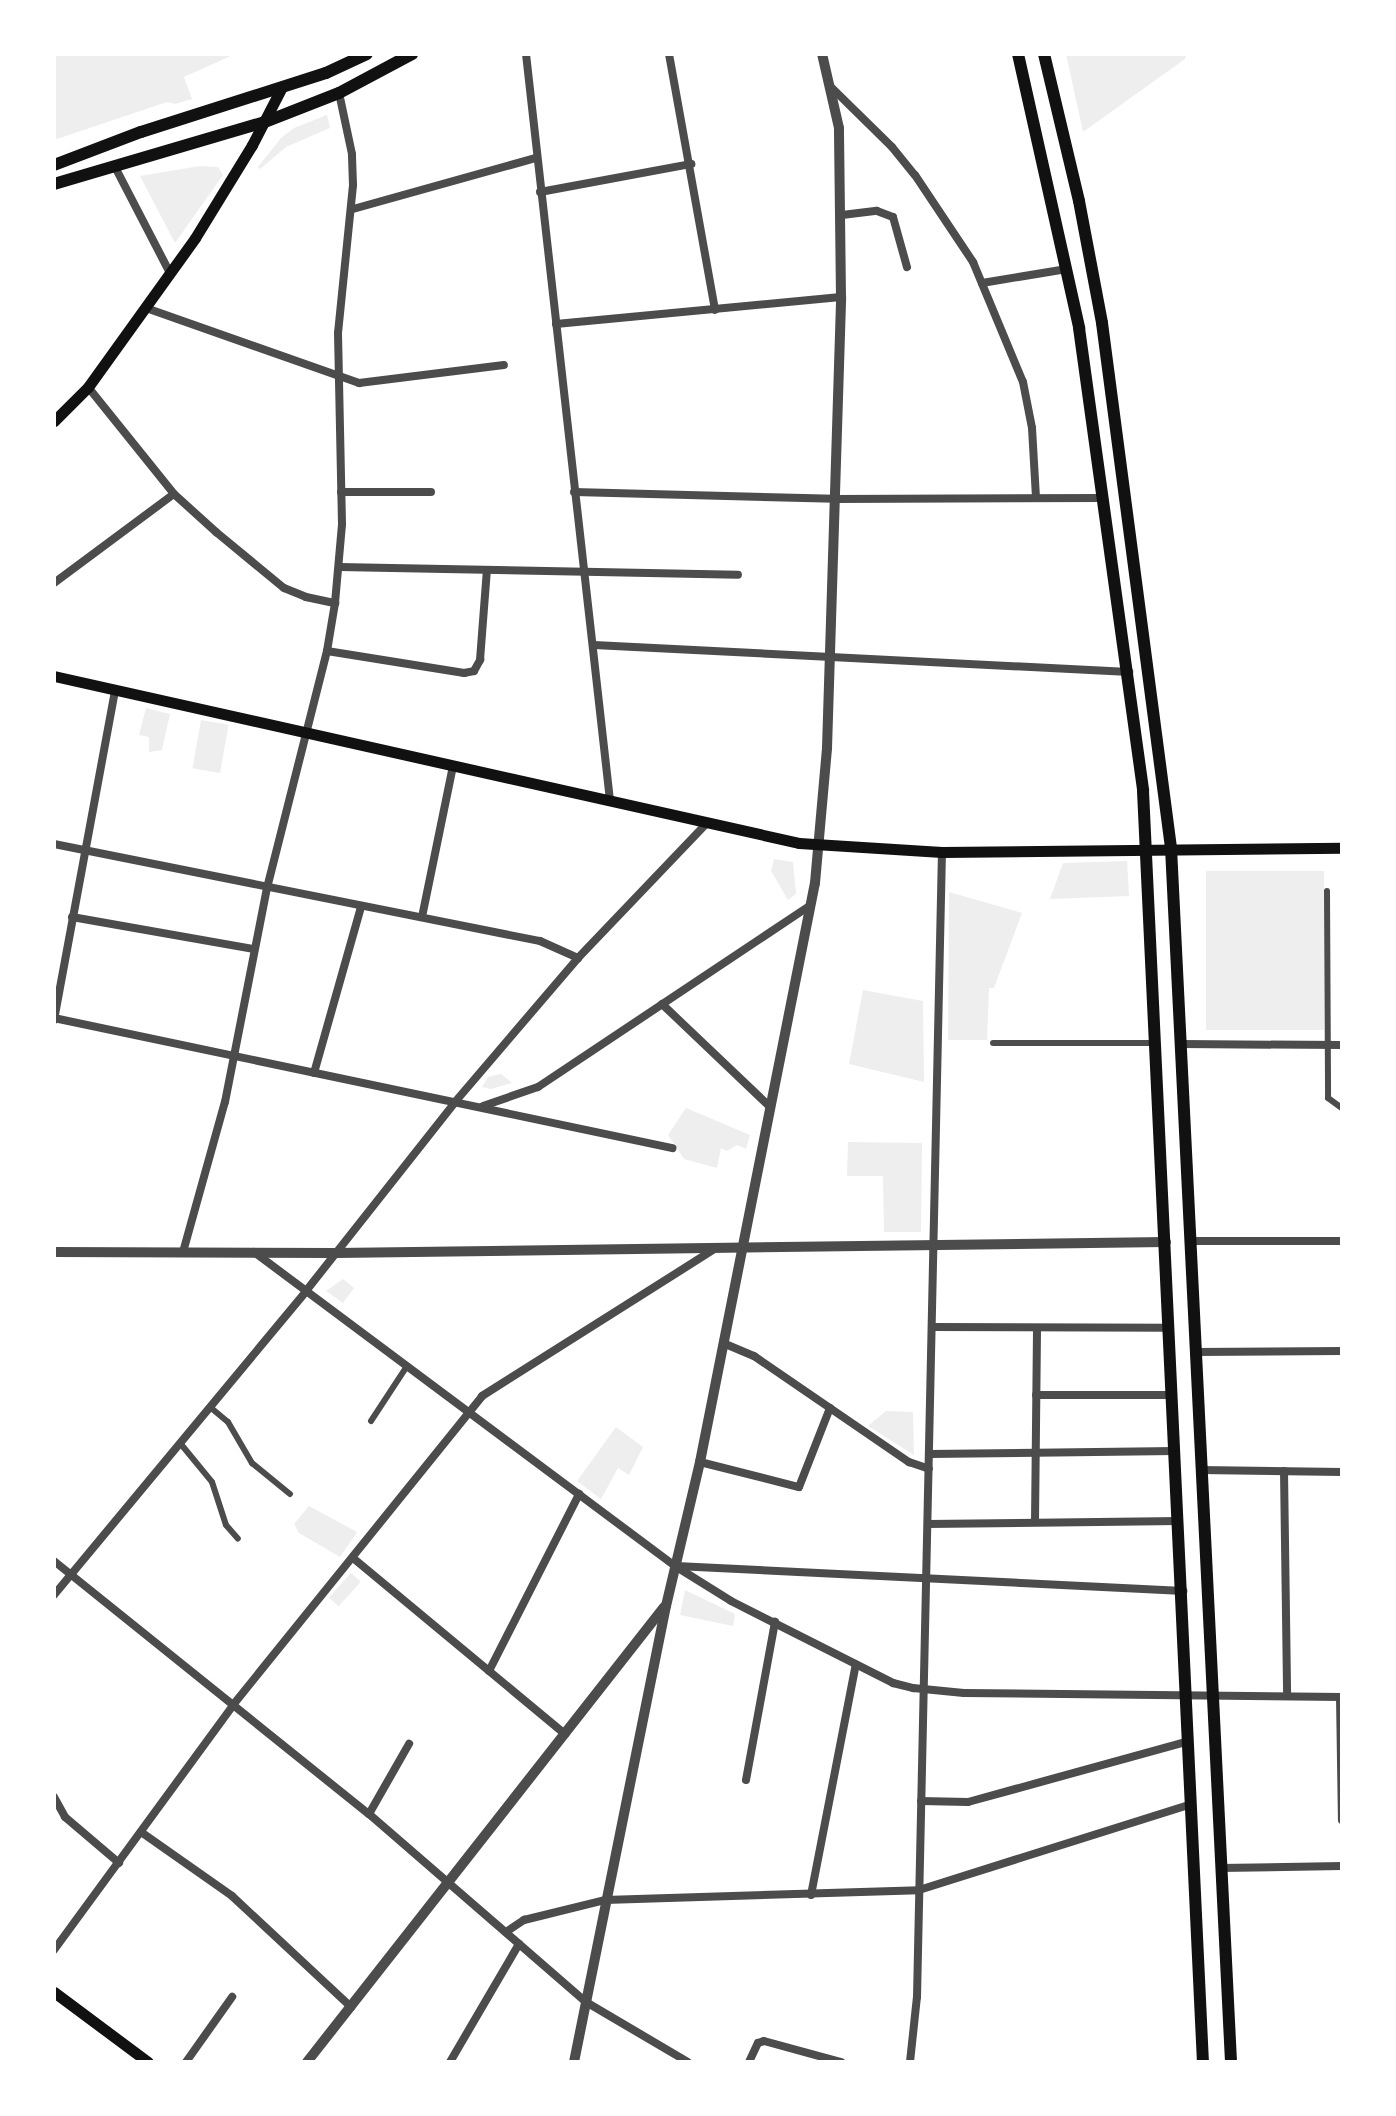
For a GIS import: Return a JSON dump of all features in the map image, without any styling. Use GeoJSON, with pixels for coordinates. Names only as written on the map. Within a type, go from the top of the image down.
{"type":"FeatureCollection","features":[{"type":"Feature","properties":{"kind":"main road"},"geometry":{"type":"LineString","coordinates":[[54,165],[141,132],[282,87],[367,54]]}},
{"type":"Feature","properties":{"kind":"main road"},"geometry":{"type":"LineString","coordinates":[[54,184],[265,122],[339,93],[412,54]]}},
{"type":"Feature","properties":{"kind":"main road"},"geometry":{"type":"LineString","coordinates":[[1018,54],[1067,269],[1129,672],[1148,848],[1203,2062]]}},
{"type":"Feature","properties":{"kind":"main road"},"geometry":{"type":"LineString","coordinates":[[1044,54],[1073,174],[1102,323],[1171,848],[1219,1868],[1231,2062]]}},
{"type":"Feature","properties":{"kind":"main road"},"geometry":{"type":"LineString","coordinates":[[54,421],[88,387],[170,273],[265,122],[282,87]]}},
{"type":"Feature","properties":{"kind":"main road"},"geometry":{"type":"LineString","coordinates":[[54,676],[820,846],[942,852],[1342,848]]}},
{"type":"Feature","properties":{"kind":"main road"},"geometry":{"type":"LineString","coordinates":[[54,1992],[148,2062]]}},
{"type":"Feature","properties":{"kind":"street"},"geometry":{"type":"LineString","coordinates":[[526,54],[610,800]]}},
{"type":"Feature","properties":{"kind":"street"},"geometry":{"type":"LineString","coordinates":[[669,54],[715,310]]}},
{"type":"Feature","properties":{"kind":"street"},"geometry":{"type":"LineString","coordinates":[[574,2062],[666,1606],[700,1462],[812,904],[820,846],[830,660],[842,215],[839,128],[822,54]]}},
{"type":"Feature","properties":{"kind":"street"},"geometry":{"type":"LineString","coordinates":[[832,88],[892,147],[915,175],[960,240],[982,283],[1015,357],[1025,391],[1032,428],[1036,498]]}},
{"type":"Feature","properties":{"kind":"street"},"geometry":{"type":"LineString","coordinates":[[183,1252],[225,1102],[267,888],[327,651],[335,603],[341,492],[340,315],[353,209],[352,154],[339,93]]}},
{"type":"Feature","properties":{"kind":"street"},"geometry":{"type":"LineString","coordinates":[[353,209],[536,158]]}},
{"type":"Feature","properties":{"kind":"street"},"geometry":{"type":"LineString","coordinates":[[540,192],[691,164]]}},
{"type":"Feature","properties":{"kind":"street"},"geometry":{"type":"LineString","coordinates":[[114,165],[170,273]]}},
{"type":"Feature","properties":{"kind":"street"},"geometry":{"type":"LineString","coordinates":[[842,215],[877,211],[893,217],[907,267]]}},
{"type":"Feature","properties":{"kind":"street"},"geometry":{"type":"LineString","coordinates":[[982,283],[1067,269]]}},
{"type":"Feature","properties":{"kind":"street"},"geometry":{"type":"LineString","coordinates":[[556,324],[841,297]]}},
{"type":"Feature","properties":{"kind":"street"},"geometry":{"type":"LineString","coordinates":[[146,308],[359,383],[387,382],[504,365]]}},
{"type":"Feature","properties":{"kind":"street"},"geometry":{"type":"LineString","coordinates":[[88,387],[174,494],[278,584],[297,595],[335,603]]}},
{"type":"Feature","properties":{"kind":"street"},"geometry":{"type":"LineString","coordinates":[[341,492],[431,492]]}},
{"type":"Feature","properties":{"kind":"street"},"geometry":{"type":"LineString","coordinates":[[574,492],[834,499],[1104,498]]}},
{"type":"Feature","properties":{"kind":"street"},"geometry":{"type":"LineString","coordinates":[[54,583],[174,494]]}},
{"type":"Feature","properties":{"kind":"street"},"geometry":{"type":"LineString","coordinates":[[339,567],[738,575]]}},
{"type":"Feature","properties":{"kind":"street"},"geometry":{"type":"LineString","coordinates":[[327,651],[464,673],[474,671],[480,660],[487,570]]}},
{"type":"Feature","properties":{"kind":"street"},"geometry":{"type":"LineString","coordinates":[[594,645],[830,660],[1129,672]]}},
{"type":"Feature","properties":{"kind":"street"},"geometry":{"type":"LineString","coordinates":[[115,690],[54,1019],[672,1148]]}},
{"type":"Feature","properties":{"kind":"street"},"geometry":{"type":"LineString","coordinates":[[422,917],[453,766]]}},
{"type":"Feature","properties":{"kind":"street"},"geometry":{"type":"LineString","coordinates":[[54,1595],[306,1291],[455,1102],[578,958],[707,823]]}},
{"type":"Feature","properties":{"kind":"street"},"geometry":{"type":"LineString","coordinates":[[54,844],[540,941],[578,958]]}},
{"type":"Feature","properties":{"kind":"street"},"geometry":{"type":"LineString","coordinates":[[910,2062],[917,1997],[942,852]]}},
{"type":"Feature","properties":{"kind":"street"},"geometry":{"type":"LineString","coordinates":[[1327,891],[1328,1098],[1342,1108]]}},
{"type":"Feature","properties":{"kind":"street"},"geometry":{"type":"LineString","coordinates":[[478,1107],[538,1087],[812,904]]}},
{"type":"Feature","properties":{"kind":"street"},"geometry":{"type":"LineString","coordinates":[[314,1073],[361,907]]}},
{"type":"Feature","properties":{"kind":"street"},"geometry":{"type":"LineString","coordinates":[[72,917],[254,949]]}},
{"type":"Feature","properties":{"kind":"street"},"geometry":{"type":"LineString","coordinates":[[662,1004],[770,1107]]}},
{"type":"Feature","properties":{"kind":"street"},"geometry":{"type":"LineString","coordinates":[[993,1043],[1156,1043]]}},
{"type":"Feature","properties":{"kind":"street"},"geometry":{"type":"LineString","coordinates":[[1182,1044],[1342,1045]]}},
{"type":"Feature","properties":{"kind":"street"},"geometry":{"type":"LineString","coordinates":[[1191,1241],[1342,1241]]}},
{"type":"Feature","properties":{"kind":"street"},"geometry":{"type":"LineString","coordinates":[[54,1252],[336,1253],[1166,1242]]}},
{"type":"Feature","properties":{"kind":"street"},"geometry":{"type":"LineString","coordinates":[[54,1950],[233,1705],[468,1412],[493,1387],[716,1248]]}},
{"type":"Feature","properties":{"kind":"street"},"geometry":{"type":"LineString","coordinates":[[254,1252],[675,1566],[893,1683],[924,1690],[1341,1697],[1342,1820]]}},
{"type":"Feature","properties":{"kind":"street"},"geometry":{"type":"LineString","coordinates":[[932,1327],[1169,1328]]}},
{"type":"Feature","properties":{"kind":"street"},"geometry":{"type":"LineString","coordinates":[[1035,1522],[1037,1328]]}},
{"type":"Feature","properties":{"kind":"street"},"geometry":{"type":"LineString","coordinates":[[723,1343],[754,1356],[909,1462],[929,1469]]}},
{"type":"Feature","properties":{"kind":"street"},"geometry":{"type":"LineString","coordinates":[[1195,1352],[1342,1351]]}},
{"type":"Feature","properties":{"kind":"street"},"geometry":{"type":"LineString","coordinates":[[371,1421],[407,1366]]}},
{"type":"Feature","properties":{"kind":"street"},"geometry":{"type":"LineString","coordinates":[[1036,1395],[1172,1395]]}},
{"type":"Feature","properties":{"kind":"street"},"geometry":{"type":"LineString","coordinates":[[210,1407],[228,1422],[252,1463],[290,1494]]}},
{"type":"Feature","properties":{"kind":"street"},"geometry":{"type":"LineString","coordinates":[[700,1462],[799,1487],[830,1408]]}},
{"type":"Feature","properties":{"kind":"street"},"geometry":{"type":"LineString","coordinates":[[180,1443],[212,1482],[226,1525],[238,1539]]}},
{"type":"Feature","properties":{"kind":"street"},"geometry":{"type":"LineString","coordinates":[[929,1454],[1175,1451]]}},
{"type":"Feature","properties":{"kind":"street"},"geometry":{"type":"LineString","coordinates":[[1200,1470],[1342,1472]]}},
{"type":"Feature","properties":{"kind":"street"},"geometry":{"type":"LineString","coordinates":[[1284,1471],[1287,1696]]}},
{"type":"Feature","properties":{"kind":"street"},"geometry":{"type":"LineString","coordinates":[[489,1671],[579,1494]]}},
{"type":"Feature","properties":{"kind":"street"},"geometry":{"type":"LineString","coordinates":[[928,1524],[1179,1521]]}},
{"type":"Feature","properties":{"kind":"street"},"geometry":{"type":"LineString","coordinates":[[353,1558],[565,1734]]}},
{"type":"Feature","properties":{"kind":"street"},"geometry":{"type":"LineString","coordinates":[[54,1561],[369,1814],[586,2002],[688,2062]]}},
{"type":"Feature","properties":{"kind":"street"},"geometry":{"type":"LineString","coordinates":[[675,1566],[927,1581],[1183,1591]]}},
{"type":"Feature","properties":{"kind":"street"},"geometry":{"type":"LineString","coordinates":[[307,2062],[666,1606]]}},
{"type":"Feature","properties":{"kind":"street"},"geometry":{"type":"LineString","coordinates":[[746,1780],[775,1622]]}},
{"type":"Feature","properties":{"kind":"street"},"geometry":{"type":"LineString","coordinates":[[811,1895],[856,1664]]}},
{"type":"Feature","properties":{"kind":"street"},"geometry":{"type":"LineString","coordinates":[[921,1801],[968,1802],[1190,1741]]}},
{"type":"Feature","properties":{"kind":"street"},"geometry":{"type":"LineString","coordinates":[[369,1814],[409,1744]]}},
{"type":"Feature","properties":{"kind":"street"},"geometry":{"type":"LineString","coordinates":[[54,1797],[65,1817],[119,1863]]}},
{"type":"Feature","properties":{"kind":"street"},"geometry":{"type":"LineString","coordinates":[[506,1932],[524,1920],[605,1900],[919,1890],[1192,1804]]}},
{"type":"Feature","properties":{"kind":"street"},"geometry":{"type":"LineString","coordinates":[[141,1832],[250,1911],[351,2007]]}},
{"type":"Feature","properties":{"kind":"street"},"geometry":{"type":"LineString","coordinates":[[1219,1868],[1342,1866]]}},
{"type":"Feature","properties":{"kind":"street"},"geometry":{"type":"LineString","coordinates":[[450,2062],[519,1944]]}},
{"type":"Feature","properties":{"kind":"street"},"geometry":{"type":"LineString","coordinates":[[186,2062],[232,1997]]}},
{"type":"Feature","properties":{"kind":"street"},"geometry":{"type":"LineString","coordinates":[[749,2062],[758,2043],[764,2041],[841,2062]]}},
{"type":"Feature","properties":{"kind":"shaded area"},"geometry":{"type":"Polygon","coordinates":[[[54,54],[235,54],[184,77],[192,99],[175,104],[167,102],[54,140],[54,54]]]}},
{"type":"Feature","properties":{"kind":"shaded area"},"geometry":{"type":"Polygon","coordinates":[[[1066,54],[1186,54],[1185,59],[1083,132],[1066,54]]]}},
{"type":"Feature","properties":{"kind":"shaded area"},"geometry":{"type":"Polygon","coordinates":[[[327,115],[330,128],[286,147],[260,169],[258,167],[281,138],[294,128],[327,115]]]}},
{"type":"Feature","properties":{"kind":"shaded area"},"geometry":{"type":"Polygon","coordinates":[[[200,166],[218,167],[223,175],[175,243],[140,176],[200,166]]]}},
{"type":"Feature","properties":{"kind":"shaded area"},"geometry":{"type":"Polygon","coordinates":[[[146,708],[170,714],[162,750],[149,752],[149,737],[139,735],[146,708]]]}},
{"type":"Feature","properties":{"kind":"shaded area"},"geometry":{"type":"Polygon","coordinates":[[[201,720],[229,725],[220,773],[192,768],[201,720]]]}},
{"type":"Feature","properties":{"kind":"shaded area"},"geometry":{"type":"Polygon","coordinates":[[[774,859],[793,862],[796,894],[788,900],[771,871],[774,859]]]}},
{"type":"Feature","properties":{"kind":"shaded area"},"geometry":{"type":"Polygon","coordinates":[[[1127,861],[1129,896],[1050,899],[1063,863],[1127,861]]]}},
{"type":"Feature","properties":{"kind":"shaded area"},"geometry":{"type":"Polygon","coordinates":[[[1206,871],[1324,871],[1324,1030],[1206,1030],[1206,871]]]}},
{"type":"Feature","properties":{"kind":"shaded area"},"geometry":{"type":"Polygon","coordinates":[[[949,892],[1022,913],[994,988],[989,988],[987,1040],[948,1040],[949,892]]]}},
{"type":"Feature","properties":{"kind":"shaded area"},"geometry":{"type":"Polygon","coordinates":[[[863,990],[923,1001],[924,1082],[849,1064],[863,990]]]}},
{"type":"Feature","properties":{"kind":"shaded area"},"geometry":{"type":"Polygon","coordinates":[[[501,1074],[512,1083],[491,1089],[482,1087],[488,1077],[501,1074]]]}},
{"type":"Feature","properties":{"kind":"shaded area"},"geometry":{"type":"Polygon","coordinates":[[[686,1108],[750,1135],[746,1149],[737,1145],[727,1151],[721,1148],[717,1168],[684,1159],[668,1135],[686,1108]]]}},
{"type":"Feature","properties":{"kind":"shaded area"},"geometry":{"type":"Polygon","coordinates":[[[848,1142],[922,1143],[921,1232],[884,1232],[883,1176],[847,1176],[848,1142]]]}},
{"type":"Feature","properties":{"kind":"shaded area"},"geometry":{"type":"Polygon","coordinates":[[[343,1279],[354,1288],[343,1303],[326,1291],[343,1279]]]}},
{"type":"Feature","properties":{"kind":"shaded area"},"geometry":{"type":"Polygon","coordinates":[[[886,1411],[913,1412],[914,1455],[868,1426],[886,1411]]]}},
{"type":"Feature","properties":{"kind":"shaded area"},"geometry":{"type":"Polygon","coordinates":[[[616,1427],[643,1447],[629,1475],[618,1468],[601,1499],[577,1481],[616,1427]]]}},
{"type":"Feature","properties":{"kind":"shaded area"},"geometry":{"type":"Polygon","coordinates":[[[309,1506],[357,1532],[340,1557],[299,1533],[294,1524],[309,1506]]]}},
{"type":"Feature","properties":{"kind":"shaded area"},"geometry":{"type":"Polygon","coordinates":[[[351,1573],[361,1582],[339,1606],[329,1598],[351,1573]]]}},
{"type":"Feature","properties":{"kind":"shaded area"},"geometry":{"type":"Polygon","coordinates":[[[685,1590],[735,1614],[733,1626],[680,1615],[685,1590]]]}}]}
